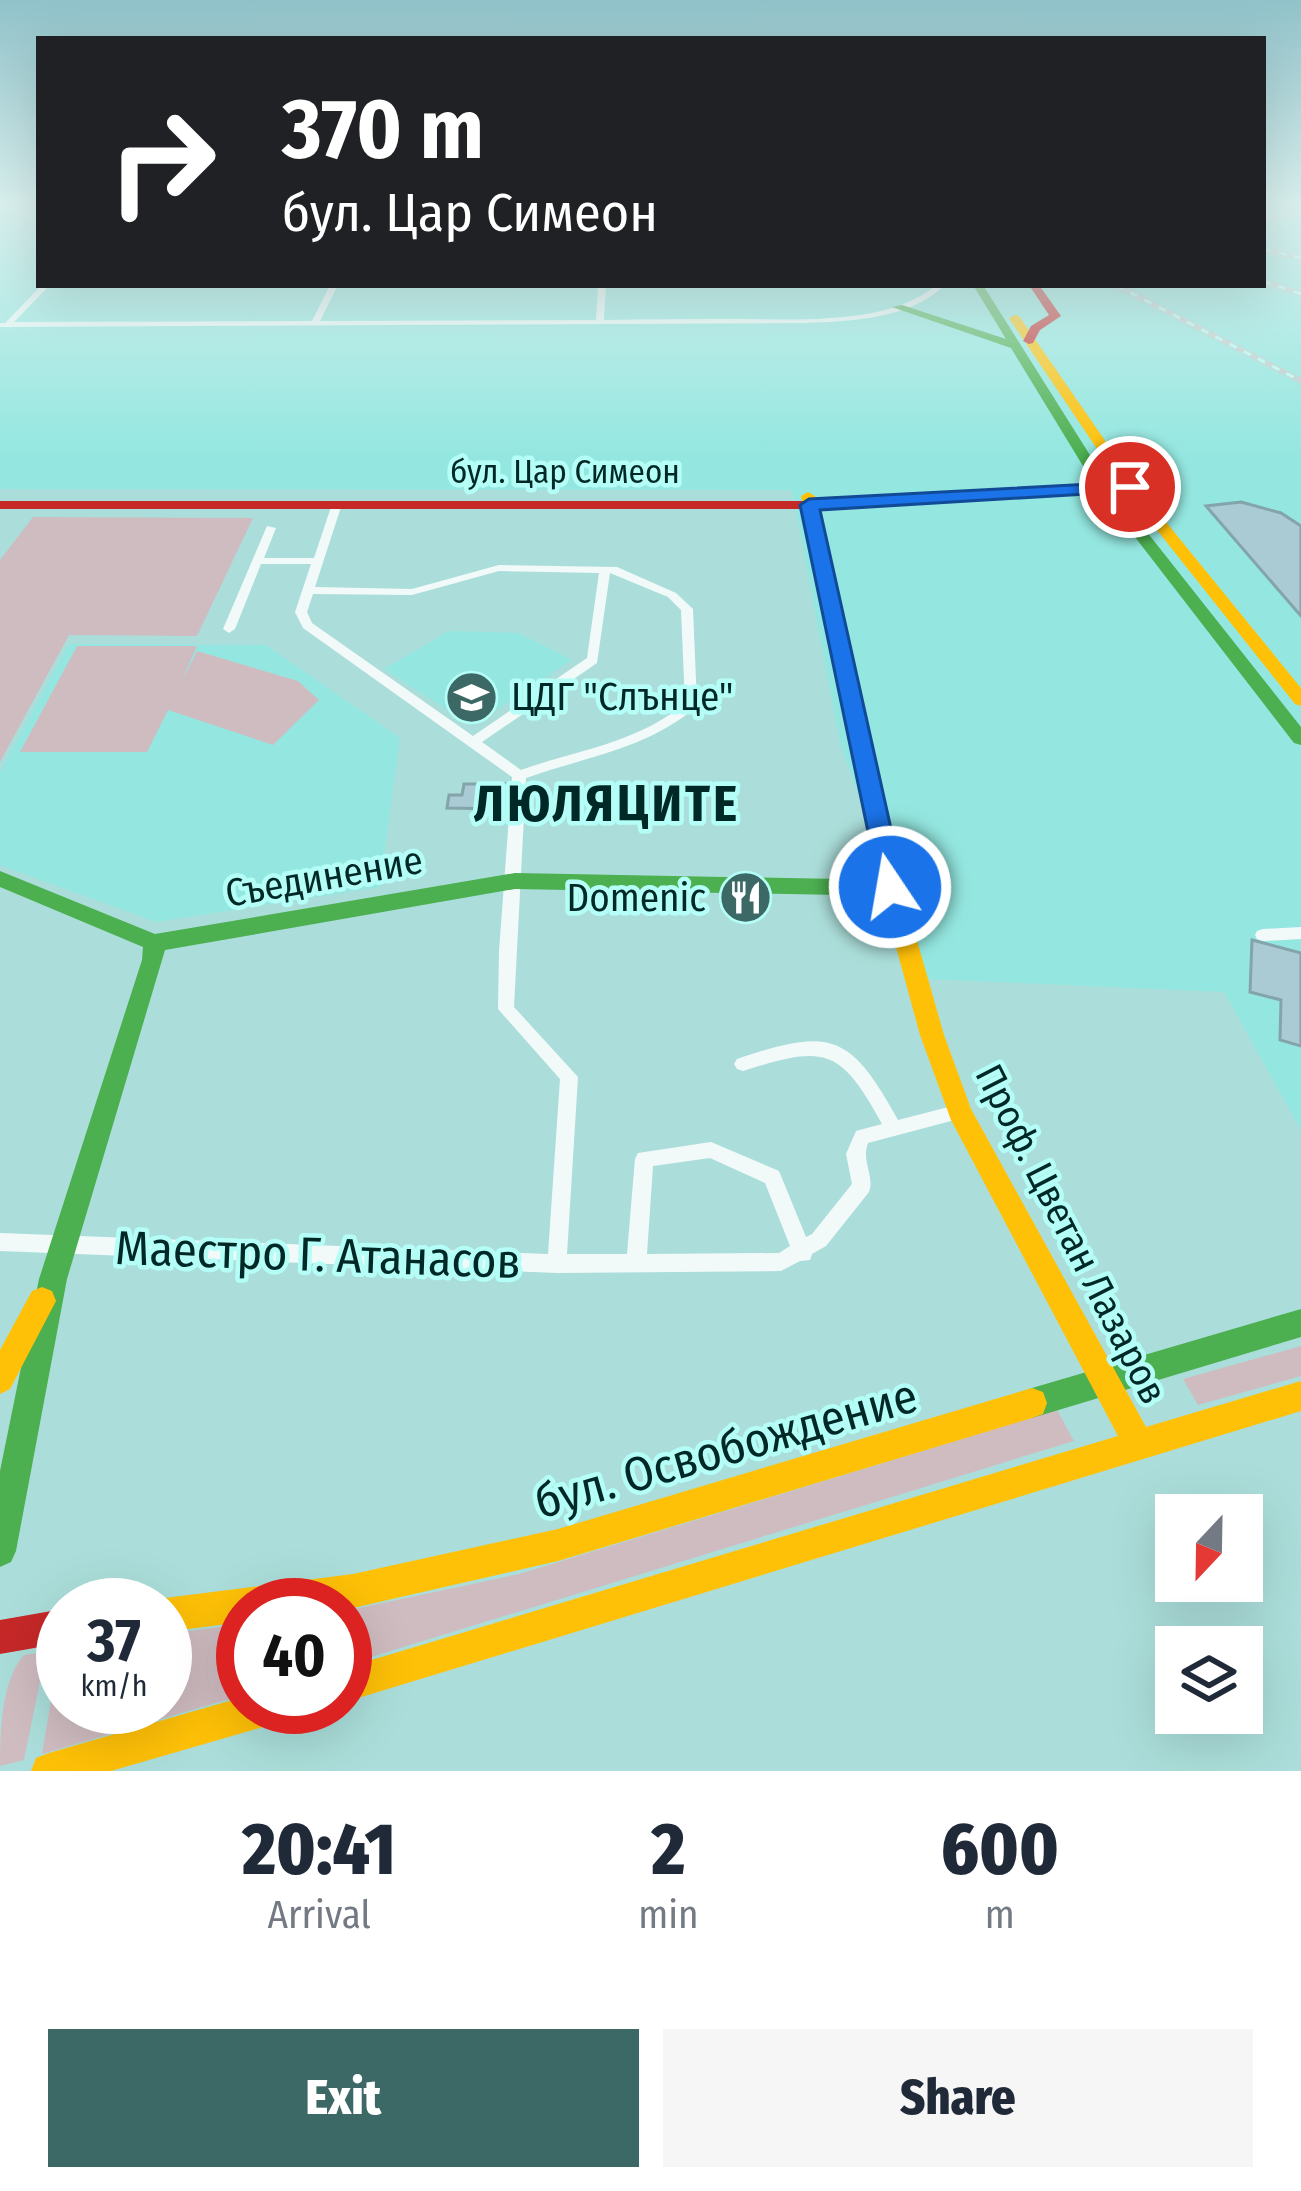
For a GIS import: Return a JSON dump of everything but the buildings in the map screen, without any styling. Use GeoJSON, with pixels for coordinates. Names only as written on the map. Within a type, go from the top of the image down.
{"type":"FeatureCollection","features":[{"type":"Feature","properties":{"kind":"main road"},"geometry":{"type":"LineString","coordinates":[[991,292],[1022,304],[1040,292],[1054,316],[1021,343]]}},
{"type":"Feature","properties":{"kind":"main road"},"geometry":{"type":"LineString","coordinates":[[921,302],[973,316],[991,292]]}},
{"type":"Feature","properties":{"kind":"main road"},"geometry":{"type":"LineString","coordinates":[[991,292],[1115,484],[1301,739]]}},
{"type":"Feature","properties":{"kind":"main road"},"geometry":{"type":"LineString","coordinates":[[921,302],[1021,343]]}},
{"type":"Feature","properties":{"kind":"main road"},"geometry":{"type":"LineString","coordinates":[[1115,484],[1301,700]]}},
{"type":"Feature","properties":{"kind":"main road","name":"бул. Цар Симеон"},"geometry":{"type":"LineString","coordinates":[[0,500],[808,501],[1115,484]]}},
{"type":"Feature","properties":{"kind":"main road","name":"бул. Цар Симеон"},"geometry":{"type":"LineString","coordinates":[[0,500],[808,501]]}},
{"type":"Feature","properties":{"kind":"main road","name":"Проф. Цветан Лазаров"},"geometry":{"type":"LineString","coordinates":[[808,501],[890,887],[932,1035],[960,1112],[1138,1443]]}},
{"type":"Feature","properties":{"kind":"main road"},"geometry":{"type":"LineString","coordinates":[[0,879],[154,943],[153,960],[53,1279],[0,1551]]}},
{"type":"Feature","properties":{"kind":"main road","name":"Съединение"},"geometry":{"type":"LineString","coordinates":[[154,943],[515,881],[890,887]]}},
{"type":"Feature","properties":{"kind":"main road"},"geometry":{"type":"LineString","coordinates":[[0,1379],[53,1279]]}},
{"type":"Feature","properties":{"kind":"main road","name":"бул. Освобождение"},"geometry":{"type":"LineString","coordinates":[[192,1612],[353,1591],[558,1545],[1301,1323]]}},
{"type":"Feature","properties":{"kind":"main road"},"geometry":{"type":"LineString","coordinates":[[372,1677],[1301,1396]]}},
{"type":"Feature","properties":{"kind":"main road"},"geometry":{"type":"LineString","coordinates":[[0,1637],[36,1631]]}},
{"type":"Feature","properties":{"kind":"main road"},"geometry":{"type":"LineString","coordinates":[[49,1771],[216,1723]]}},
{"type":"Feature","properties":{"kind":"street"},"geometry":{"type":"LineString","coordinates":[[4,324],[41,290]]}},
{"type":"Feature","properties":{"kind":"street"},"geometry":{"type":"LineString","coordinates":[[316,323],[332,290]]}},
{"type":"Feature","properties":{"kind":"street"},"geometry":{"type":"LineString","coordinates":[[601,321],[602,290]]}},
{"type":"Feature","properties":{"kind":"street"},"geometry":{"type":"LineString","coordinates":[[4,324],[806,321],[921,302]]}},
{"type":"Feature","properties":{"kind":"street"},"geometry":{"type":"LineString","coordinates":[[337,504],[301,612],[307,625],[519,775]]}},
{"type":"Feature","properties":{"kind":"street"},"geometry":{"type":"LineString","coordinates":[[229,629],[271,528]]}},
{"type":"Feature","properties":{"kind":"street"},"geometry":{"type":"LineString","coordinates":[[257,561],[317,561]]}},
{"type":"Feature","properties":{"kind":"street"},"geometry":{"type":"LineString","coordinates":[[308,590],[412,592],[499,568],[616,570],[672,595],[687,609],[691,704],[674,721],[651,732],[519,775]]}},
{"type":"Feature","properties":{"kind":"street"},"geometry":{"type":"LineString","coordinates":[[473,742],[593,660],[605,570]]}},
{"type":"Feature","properties":{"kind":"street"},"geometry":{"type":"LineString","coordinates":[[519,775],[515,881],[505,954],[506,1009],[569,1077],[557,1264]]}},
{"type":"Feature","properties":{"kind":"street"},"geometry":{"type":"LineString","coordinates":[[1263,934],[1301,933]]}},
{"type":"Feature","properties":{"kind":"street"},"geometry":{"type":"LineString","coordinates":[[743,1064],[797,1045],[830,1051],[859,1064],[894,1129]]}},
{"type":"Feature","properties":{"kind":"street"},"geometry":{"type":"LineString","coordinates":[[636,1264],[644,1159],[711,1150],[772,1177],[803,1253],[850,1206],[862,1186],[855,1154],[862,1137],[960,1112]]}},
{"type":"Feature","properties":{"kind":"street","name":"Маестро Г. Атанасов"},"geometry":{"type":"LineString","coordinates":[[0,1242],[557,1264],[782,1262],[803,1253]]}},
{"type":"Feature","properties":{"kind":"shaded area"},"geometry":{"type":"Polygon","coordinates":[[[0,290],[1301,290],[1301,1130],[1224,992],[928,979],[900,916],[840,743],[792,490],[0,489],[0,290]]]}},
{"type":"Feature","properties":{"kind":"shaded area"},"geometry":{"type":"Polygon","coordinates":[[[33,517],[253,518],[197,636],[69,635],[0,762],[0,560],[33,517]]]}},
{"type":"Feature","properties":{"kind":"shaded area","name":"ЦДГ \"Слънце\""},"geometry":{"type":"Polygon","coordinates":[[[449,631],[518,633],[572,660],[472,726],[384,669],[449,631]]]}},
{"type":"Feature","properties":{"kind":"shaded area"},"geometry":{"type":"Polygon","coordinates":[[[69,644],[266,645],[400,738],[380,887],[156,922],[0,865],[0,772],[69,644]]]}},
{"type":"Feature","properties":{"kind":"shaded area"},"geometry":{"type":"Polygon","coordinates":[[[77,646],[197,646],[181,683],[197,651],[298,681],[319,700],[273,745],[168,710],[147,752],[20,752],[77,646]]]}},
{"type":"Feature","properties":{"kind":"shaded area"},"geometry":{"type":"Polygon","coordinates":[[[1301,1346],[1301,1376],[1198,1405],[1183,1379],[1301,1346]]]}},
{"type":"Feature","properties":{"kind":"shaded area"},"geometry":{"type":"Polygon","coordinates":[[[1057,1410],[1074,1441],[372,1657],[372,1605],[519,1574],[1057,1410]]]}},
{"type":"Feature","properties":{"kind":"shaded area"},"geometry":{"type":"Polygon","coordinates":[[[216,1627],[216,1703],[192,1710],[192,1631],[216,1627]]]}},
{"type":"Feature","properties":{"kind":"shaded area"},"geometry":{"type":"Polygon","coordinates":[[[36,1653],[36,1701],[24,1760],[0,1766],[6,1693],[24,1655],[36,1653]]]}},
{"type":"Feature","properties":{"kind":"shaded area"},"geometry":{"type":"Polygon","coordinates":[[[45,1734],[110,1734],[42,1754],[45,1734]]]}},
{"type":"Feature","properties":{"kind":"railway"},"geometry":{"type":"LineString","coordinates":[[1125,290],[1301,381]]}},
{"type":"Feature","properties":{"kind":"railway"},"geometry":{"type":"LineString","coordinates":[[1288,290],[1301,294]]}},
{"type":"Feature","properties":{"kind":"traffic: fast"},"geometry":{"type":"LineString","coordinates":[[981,290],[1099,481],[1301,739]]}},
{"type":"Feature","properties":{"kind":"traffic: fast"},"geometry":{"type":"LineString","coordinates":[[898,307],[1012,345]]}},
{"type":"Feature","properties":{"kind":"traffic: fast"},"geometry":{"type":"LineString","coordinates":[[0,879],[154,943],[515,881],[891,888]]}},
{"type":"Feature","properties":{"kind":"traffic: fast"},"geometry":{"type":"LineString","coordinates":[[0,1551],[53,1279],[153,960],[154,943]]}},
{"type":"Feature","properties":{"kind":"traffic: fast"},"geometry":{"type":"LineString","coordinates":[[1032,1403],[1301,1323]]}},
{"type":"Feature","properties":{"kind":"traffic: slow"},"geometry":{"type":"LineString","coordinates":[[1015,318],[1130,487],[1301,700]]}},
{"type":"Feature","properties":{"kind":"traffic: slow"},"geometry":{"type":"LineString","coordinates":[[976,496],[1130,487]]}},
{"type":"Feature","properties":{"kind":"traffic: slow"},"geometry":{"type":"LineString","coordinates":[[808,496],[891,888],[932,1035],[960,1112],[1138,1443]]}},
{"type":"Feature","properties":{"kind":"traffic: slow"},"geometry":{"type":"LineString","coordinates":[[0,1379],[42,1301]]}},
{"type":"Feature","properties":{"kind":"traffic: slow"},"geometry":{"type":"LineString","coordinates":[[372,1677],[1301,1396]]}},
{"type":"Feature","properties":{"kind":"traffic: slow"},"geometry":{"type":"LineString","coordinates":[[192,1612],[353,1591],[558,1545],[1032,1403]]}},
{"type":"Feature","properties":{"kind":"traffic: slow"},"geometry":{"type":"LineString","coordinates":[[49,1771],[216,1723]]}},
{"type":"Feature","properties":{"kind":"traffic: jam"},"geometry":{"type":"LineString","coordinates":[[1029,341],[1035,328],[1055,316],[1037,290]]}},
{"type":"Feature","properties":{"kind":"traffic: jam"},"geometry":{"type":"LineString","coordinates":[[0,505],[809,505],[976,496]]}},
{"type":"Feature","properties":{"kind":"traffic: jam"},"geometry":{"type":"LineString","coordinates":[[0,1637],[36,1631]]}},
{"type":"Feature","properties":{"kind":"place","name":"ЦДГ \"Слънце\""},"geometry":{"type":"Point","coordinates":[472,697]}},
{"type":"Feature","properties":{"kind":"place","name":"Domenic"},"geometry":{"type":"Point","coordinates":[745,898]}},
{"type":"Feature","properties":{"kind":"district","name":"ЛЮЛЯЦИТЕ"},"geometry":{"type":"Point","coordinates":[607,804]}},
{"type":"Feature","properties":{"kind":"route"},"geometry":{"type":"LineString","coordinates":[[890,887],[809,505],[1130,487]]}}]}
